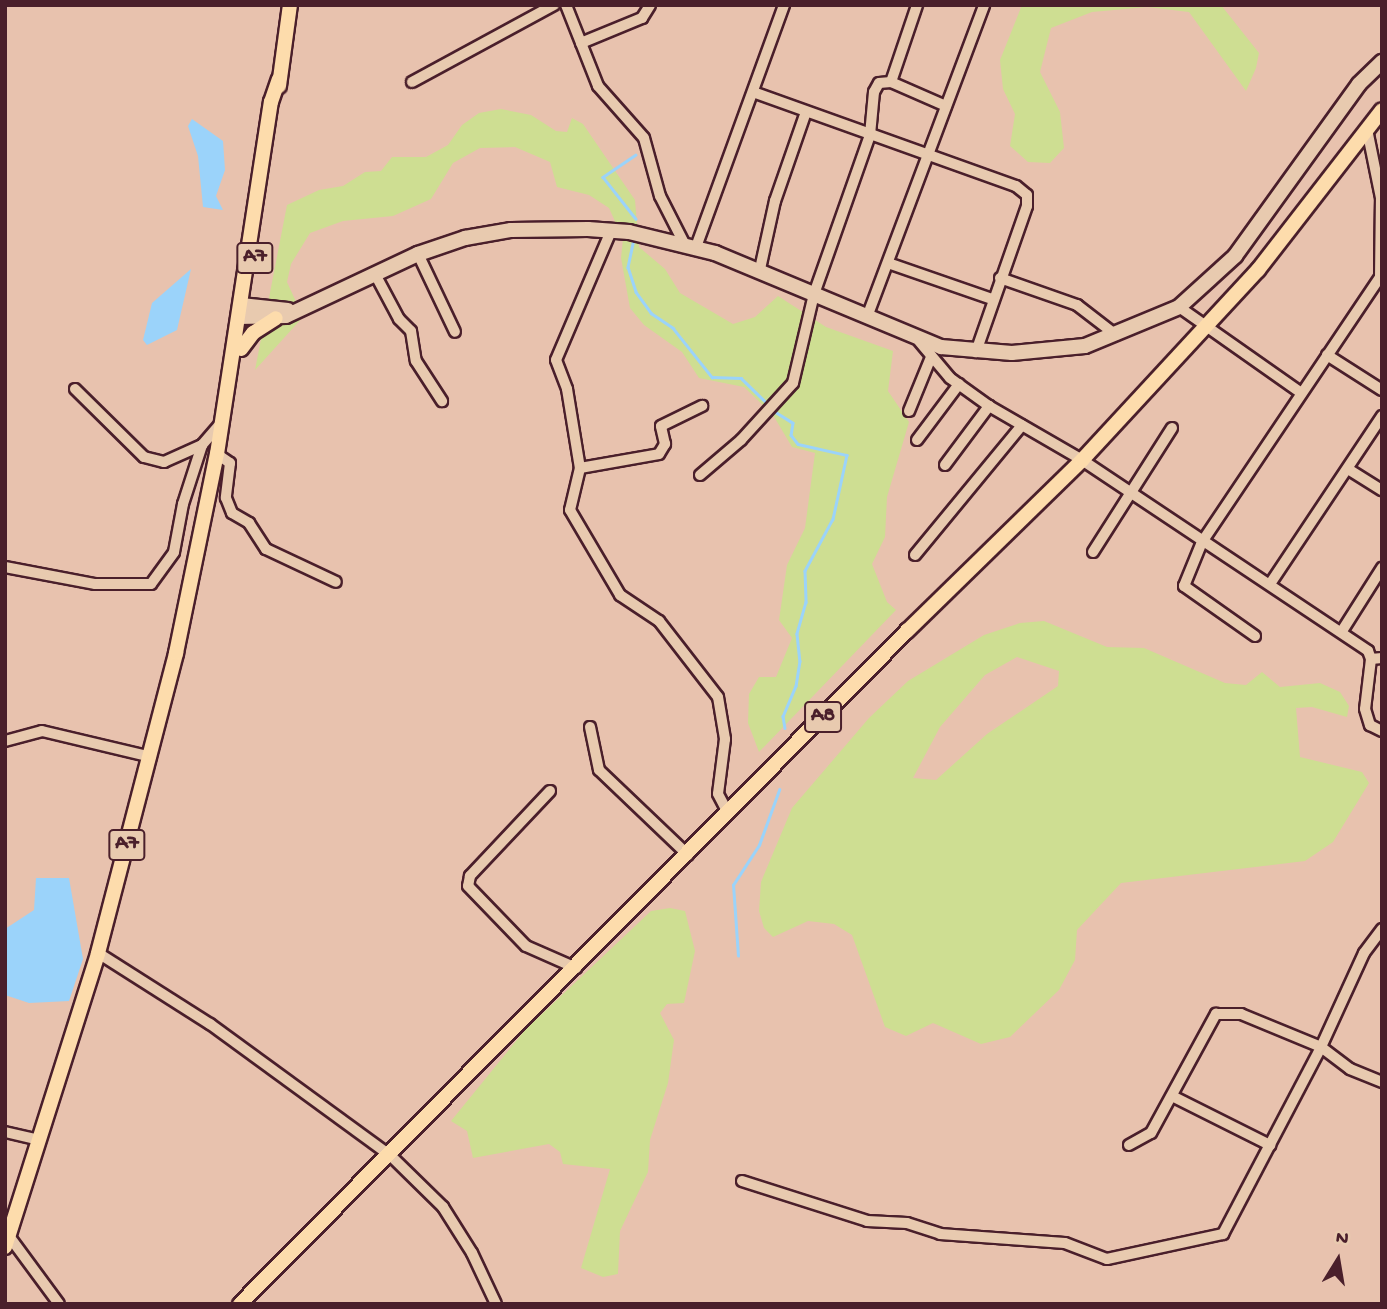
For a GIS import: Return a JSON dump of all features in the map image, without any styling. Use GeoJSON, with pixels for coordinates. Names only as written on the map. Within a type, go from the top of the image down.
{"type":"FeatureCollection","features":[{"type":"Feature","properties":{"kind":"main road","name":"A7"},"geometry":{"type":"LineString","coordinates":[[7,1237],[98,953],[151,757],[217,454],[244,311],[290,5]]}},
{"type":"Feature","properties":{"kind":"main road","name":"A8"},"geometry":{"type":"LineString","coordinates":[[249,1300],[728,813],[1082,460],[1209,327],[1299,220],[1382,110]]}},
{"type":"Feature","properties":{"kind":"main road","name":"A7"},"geometry":{"type":"LineString","coordinates":[[220,430],[241,349],[244,311]]}},
{"type":"Feature","properties":{"kind":"main road"},"geometry":{"type":"LineString","coordinates":[[241,349],[253,333],[276,318]]}},
{"type":"Feature","properties":{"kind":"street"},"geometry":{"type":"LineString","coordinates":[[412,82],[554,5]]}},
{"type":"Feature","properties":{"kind":"street"},"geometry":{"type":"LineString","coordinates":[[566,5],[598,86],[644,138],[660,196],[691,246]]}},
{"type":"Feature","properties":{"kind":"street"},"geometry":{"type":"LineString","coordinates":[[581,43],[642,18],[650,5]]}},
{"type":"Feature","properties":{"kind":"street"},"geometry":{"type":"LineString","coordinates":[[691,246],[753,92],[784,5]]}},
{"type":"Feature","properties":{"kind":"street"},"geometry":{"type":"LineString","coordinates":[[891,82],[917,5]]}},
{"type":"Feature","properties":{"kind":"street"},"geometry":{"type":"LineString","coordinates":[[867,317],[984,5]]}},
{"type":"Feature","properties":{"kind":"street"},"geometry":{"type":"LineString","coordinates":[[244,311],[276,318],[418,254],[464,238],[511,230],[611,231],[691,246],[760,269],[919,341],[976,352],[1054,351],[1117,336],[1178,307],[1242,248],[1359,84],[1382,62]]}},
{"type":"Feature","properties":{"kind":"street"},"geometry":{"type":"LineString","coordinates":[[700,475],[741,440],[793,383],[814,294],[870,135],[876,87],[891,82],[946,106]]}},
{"type":"Feature","properties":{"kind":"street"},"geometry":{"type":"LineString","coordinates":[[753,92],[1016,186],[1027,195],[1027,206],[992,299],[976,352]]}},
{"type":"Feature","properties":{"kind":"street"},"geometry":{"type":"LineString","coordinates":[[760,269],[775,201],[806,112]]}},
{"type":"Feature","properties":{"kind":"street"},"geometry":{"type":"LineString","coordinates":[[1255,636],[1184,586],[1202,542],[1300,392],[1381,278],[1381,198],[1367,129]]}},
{"type":"Feature","properties":{"kind":"street"},"geometry":{"type":"LineString","coordinates":[[611,231],[556,360],[567,389],[579,468],[570,510],[613,585],[632,606],[659,621],[718,697],[725,739],[719,801],[728,813]]}},
{"type":"Feature","properties":{"kind":"street"},"geometry":{"type":"LineString","coordinates":[[418,254],[455,332]]}},
{"type":"Feature","properties":{"kind":"street"},"geometry":{"type":"LineString","coordinates":[[888,262],[992,299]]}},
{"type":"Feature","properties":{"kind":"street"},"geometry":{"type":"LineString","coordinates":[[375,274],[398,318],[411,331],[416,361],[442,401]]}},
{"type":"Feature","properties":{"kind":"street"},"geometry":{"type":"LineString","coordinates":[[1000,278],[1077,305],[1117,336]]}},
{"type":"Feature","properties":{"kind":"street"},"geometry":{"type":"LineString","coordinates":[[1178,307],[1300,392]]}},
{"type":"Feature","properties":{"kind":"street"},"geometry":{"type":"LineString","coordinates":[[244,311],[293,311]]}},
{"type":"Feature","properties":{"kind":"street"},"geometry":{"type":"LineString","coordinates":[[919,341],[958,384],[989,406],[1082,460],[1130,495],[1368,650],[1376,658],[1365,709],[1370,725],[1382,731]]}},
{"type":"Feature","properties":{"kind":"street"},"geometry":{"type":"LineString","coordinates":[[1327,355],[1382,390]]}},
{"type":"Feature","properties":{"kind":"street"},"geometry":{"type":"LineString","coordinates":[[909,411],[931,357]]}},
{"type":"Feature","properties":{"kind":"street"},"geometry":{"type":"LineString","coordinates":[[917,440],[958,384]]}},
{"type":"Feature","properties":{"kind":"street"},"geometry":{"type":"LineString","coordinates":[[75,389],[144,457],[164,461],[202,446],[220,430]]}},
{"type":"Feature","properties":{"kind":"street"},"geometry":{"type":"LineString","coordinates":[[579,468],[659,454],[666,444],[661,426],[702,406]]}},
{"type":"Feature","properties":{"kind":"street"},"geometry":{"type":"LineString","coordinates":[[945,466],[989,406]]}},
{"type":"Feature","properties":{"kind":"street"},"geometry":{"type":"LineString","coordinates":[[1270,584],[1382,416]]}},
{"type":"Feature","properties":{"kind":"street"},"geometry":{"type":"LineString","coordinates":[[915,555],[1022,425]]}},
{"type":"Feature","properties":{"kind":"street"},"geometry":{"type":"LineString","coordinates":[[1093,552],[1172,428]]}},
{"type":"Feature","properties":{"kind":"street"},"geometry":{"type":"LineString","coordinates":[[5,567],[95,584],[150,584],[174,552],[183,504],[202,446]]}},
{"type":"Feature","properties":{"kind":"street"},"geometry":{"type":"LineString","coordinates":[[217,454],[226,457],[230,464],[226,498],[232,513],[249,523],[266,549],[336,582]]}},
{"type":"Feature","properties":{"kind":"street"},"geometry":{"type":"LineString","coordinates":[[1348,468],[1382,491]]}},
{"type":"Feature","properties":{"kind":"street"},"geometry":{"type":"LineString","coordinates":[[1342,631],[1382,568]]}},
{"type":"Feature","properties":{"kind":"street"},"geometry":{"type":"LineString","coordinates":[[590,727],[599,770],[688,855]]}},
{"type":"Feature","properties":{"kind":"street"},"geometry":{"type":"LineString","coordinates":[[5,741],[42,731],[151,757]]}},
{"type":"Feature","properties":{"kind":"street"},"geometry":{"type":"LineString","coordinates":[[550,791],[470,876],[468,887],[526,946],[576,968]]}},
{"type":"Feature","properties":{"kind":"street"},"geometry":{"type":"LineString","coordinates":[[742,1181],[867,1221],[907,1223],[940,1234],[1065,1243],[1116,1260],[1130,1253],[1223,1234],[1321,1047],[1364,953],[1382,929]]}},
{"type":"Feature","properties":{"kind":"street"},"geometry":{"type":"LineString","coordinates":[[98,953],[210,1024],[391,1156],[443,1207],[497,1302]]}},
{"type":"Feature","properties":{"kind":"street"},"geometry":{"type":"LineString","coordinates":[[1129,1145],[1151,1133],[1216,1014],[1241,1014],[1321,1047],[1350,1069],[1382,1082]]}},
{"type":"Feature","properties":{"kind":"street"},"geometry":{"type":"LineString","coordinates":[[1172,1096],[1270,1146]]}},
{"type":"Feature","properties":{"kind":"street"},"geometry":{"type":"LineString","coordinates":[[5,1132],[40,1140]]}},
{"type":"Feature","properties":{"kind":"street"},"geometry":{"type":"LineString","coordinates":[[7,1237],[59,1304]]}},
{"type":"Feature","properties":{"kind":"green space"},"geometry":{"type":"Polygon","coordinates":[[[1022,5],[1221,5],[1259,53],[1256,68],[1246,91],[1189,12],[1147,7],[1092,12],[1051,28],[1040,72],[1060,112],[1064,148],[1050,163],[1028,162],[1010,146],[1015,114],[1003,89],[1000,60],[1022,5]]]}},
{"type":"Feature","properties":{"kind":"green space"},"geometry":{"type":"Polygon","coordinates":[[[501,109],[531,115],[556,131],[567,132],[572,118],[583,124],[635,200],[639,247],[665,269],[680,293],[733,324],[755,317],[778,296],[826,327],[893,351],[888,391],[909,422],[887,497],[885,537],[872,564],[887,602],[896,610],[759,752],[748,723],[749,694],[759,677],[776,677],[792,638],[779,620],[787,565],[805,528],[815,453],[792,447],[773,415],[744,387],[699,378],[682,352],[644,325],[630,308],[621,258],[623,239],[609,208],[589,195],[557,187],[550,162],[515,147],[480,148],[453,163],[431,199],[393,216],[343,221],[310,233],[291,264],[287,282],[303,317],[255,370],[287,205],[319,190],[343,186],[365,172],[381,171],[392,157],[426,157],[448,145],[462,125],[479,113],[501,109]]]}},
{"type":"Feature","properties":{"kind":"green space"},"geometry":{"type":"Polygon","coordinates":[[[1044,621],[1107,647],[1144,648],[1225,683],[1246,685],[1262,672],[1280,687],[1320,683],[1340,692],[1349,706],[1347,717],[1312,707],[1296,708],[1300,757],[1362,772],[1369,783],[1333,842],[1305,861],[1121,883],[1077,930],[1075,960],[1059,990],[1010,1037],[981,1044],[933,1023],[906,1036],[885,1027],[852,935],[834,924],[808,921],[773,937],[764,928],[759,911],[761,882],[792,808],[869,718],[908,681],[984,635],[1020,623],[1044,621]],[[1017,657],[985,675],[940,727],[913,778],[936,780],[987,734],[1058,686],[1059,671],[1017,657]]]}},
{"type":"Feature","properties":{"kind":"green space"},"geometry":{"type":"Polygon","coordinates":[[[670,908],[685,911],[695,951],[684,1003],[667,1004],[660,1013],[674,1040],[668,1083],[650,1140],[648,1172],[620,1231],[618,1274],[603,1277],[581,1268],[610,1169],[563,1164],[560,1152],[549,1144],[473,1158],[467,1131],[451,1121],[525,1030],[651,911],[670,908]]]}},
{"type":"Feature","properties":{"kind":"water"},"geometry":{"type":"Polygon","coordinates":[[[192,119],[223,141],[225,170],[216,196],[223,210],[203,207],[198,156],[188,126],[192,119]]]}},
{"type":"Feature","properties":{"kind":"water"},"geometry":{"type":"Polygon","coordinates":[[[191,269],[177,330],[147,345],[143,340],[152,303],[191,269]]]}},
{"type":"Feature","properties":{"kind":"water"},"geometry":{"type":"Polygon","coordinates":[[[36,878],[69,878],[83,959],[69,1001],[29,1003],[5,995],[5,929],[34,910],[36,878]]]}},
{"type":"Feature","properties":{"kind":"waterway"},"geometry":{"type":"LineString","coordinates":[[636,155],[603,177],[636,219]]}},
{"type":"Feature","properties":{"kind":"waterway"},"geometry":{"type":"LineString","coordinates":[[634,239],[628,267],[636,292],[651,313],[673,328],[712,377],[741,378],[768,404]]}},
{"type":"Feature","properties":{"kind":"waterway"},"geometry":{"type":"LineString","coordinates":[[774,411],[793,423],[791,435],[798,444],[847,455],[833,519],[805,571],[806,602],[797,634],[800,661],[796,686],[783,716],[785,728]]}},
{"type":"Feature","properties":{"kind":"waterway"},"geometry":{"type":"LineString","coordinates":[[738,956],[733,885],[759,845],[779,790]]}}]}
